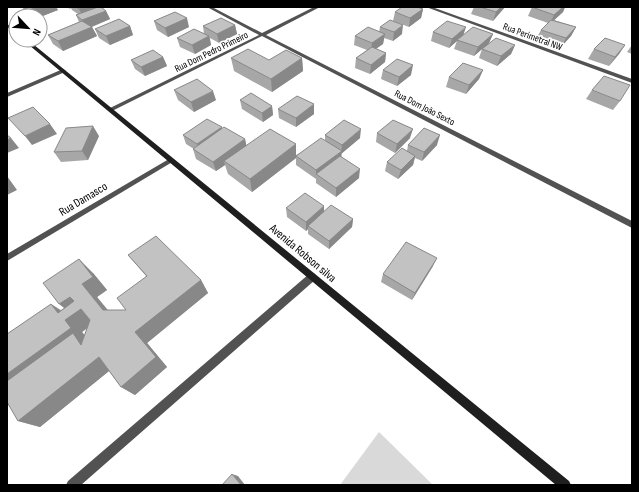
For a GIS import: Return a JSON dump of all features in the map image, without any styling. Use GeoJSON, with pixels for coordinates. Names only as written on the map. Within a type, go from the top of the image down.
{"type":"FeatureCollection","features":[{"type":"Feature","properties":{"kind":"street","name":"Rua Dom João Sexto"},"geometry":{"type":"LineString","coordinates":[[209,7],[632,225]]}},
{"type":"Feature","properties":{"kind":"street","name":"Rua Dom Pedro Primeiro"},"geometry":{"type":"LineString","coordinates":[[110,110],[318,7]]}},
{"type":"Feature","properties":{"kind":"street","name":"Rua Perimetral NW"},"geometry":{"type":"LineString","coordinates":[[428,7],[632,82]]}},
{"type":"Feature","properties":{"kind":"street","name":"Avenida Robson silva"},"geometry":{"type":"LineString","coordinates":[[35,48],[565,485]]}},
{"type":"Feature","properties":{"kind":"street"},"geometry":{"type":"LineString","coordinates":[[7,95],[63,71]]}},
{"type":"Feature","properties":{"kind":"street","name":"Rua Damasco"},"geometry":{"type":"LineString","coordinates":[[7,258],[171,160]]}},
{"type":"Feature","properties":{"kind":"street"},"geometry":{"type":"LineString","coordinates":[[72,485],[312,277]]}},
{"type":"Feature","properties":{"kind":"shaded area"},"geometry":{"type":"Polygon","coordinates":[[[379,432],[433,485],[340,485],[379,432]]]}},
{"type":"Feature","properties":{"kind":"building"},"geometry":{"type":"Polygon","coordinates":[[[23,7],[37,7],[34,8],[23,7]]]}},
{"type":"Feature","properties":{"kind":"building"},"geometry":{"type":"Polygon","coordinates":[[[101,7],[106,11],[82,20],[76,15],[101,7]]]}},
{"type":"Feature","properties":{"kind":"building"},"geometry":{"type":"Polygon","coordinates":[[[402,7],[417,7],[423,9],[410,18],[395,12],[402,7]]]}},
{"type":"Feature","properties":{"kind":"building"},"geometry":{"type":"Polygon","coordinates":[[[480,7],[501,7],[496,12],[480,7]]]}},
{"type":"Feature","properties":{"kind":"building"},"geometry":{"type":"Polygon","coordinates":[[[532,7],[563,7],[554,15],[532,7]]]}},
{"type":"Feature","properties":{"kind":"building"},"geometry":{"type":"Polygon","coordinates":[[[175,12],[187,18],[165,28],[154,21],[175,12]]]}},
{"type":"Feature","properties":{"kind":"building"},"geometry":{"type":"Polygon","coordinates":[[[221,18],[235,25],[217,34],[203,26],[221,18]]]}},
{"type":"Feature","properties":{"kind":"building"},"geometry":{"type":"Polygon","coordinates":[[[119,19],[130,26],[106,36],[95,29],[119,19]]]}},
{"type":"Feature","properties":{"kind":"building"},"geometry":{"type":"Polygon","coordinates":[[[390,20],[403,25],[394,32],[380,27],[390,20]]]}},
{"type":"Feature","properties":{"kind":"building"},"geometry":{"type":"Polygon","coordinates":[[[551,20],[576,27],[566,38],[541,30],[551,20]]]}},
{"type":"Feature","properties":{"kind":"building"},"geometry":{"type":"Polygon","coordinates":[[[82,21],[92,27],[58,41],[48,35],[82,21]]]}},
{"type":"Feature","properties":{"kind":"building"},"geometry":{"type":"Polygon","coordinates":[[[447,21],[466,27],[452,39],[433,32],[447,21]]]}},
{"type":"Feature","properties":{"kind":"building"},"geometry":{"type":"Polygon","coordinates":[[[368,27],[385,34],[372,43],[355,36],[368,27]]]}},
{"type":"Feature","properties":{"kind":"building"},"geometry":{"type":"Polygon","coordinates":[[[473,27],[493,34],[478,47],[457,40],[473,27]]]}},
{"type":"Feature","properties":{"kind":"building"},"geometry":{"type":"Polygon","coordinates":[[[194,29],[209,36],[192,45],[177,38],[194,29]]]}},
{"type":"Feature","properties":{"kind":"building"},"geometry":{"type":"Polygon","coordinates":[[[496,38],[515,45],[501,56],[482,49],[496,38]]]}},
{"type":"Feature","properties":{"kind":"building"},"geometry":{"type":"Polygon","coordinates":[[[605,38],[625,45],[615,57],[594,49],[605,38]]]}},
{"type":"Feature","properties":{"kind":"building"},"geometry":{"type":"Polygon","coordinates":[[[372,47],[386,53],[371,65],[356,58],[372,47]]]}},
{"type":"Feature","properties":{"kind":"building"},"geometry":{"type":"Polygon","coordinates":[[[248,49],[269,60],[286,50],[302,58],[271,79],[231,58],[248,49]]]}},
{"type":"Feature","properties":{"kind":"building"},"geometry":{"type":"Polygon","coordinates":[[[153,50],[163,57],[141,67],[131,60],[153,50]]]}},
{"type":"Feature","properties":{"kind":"building"},"geometry":{"type":"Polygon","coordinates":[[[397,59],[413,65],[399,77],[383,70],[397,59]]]}},
{"type":"Feature","properties":{"kind":"building"},"geometry":{"type":"Polygon","coordinates":[[[463,63],[483,70],[469,85],[449,77],[463,63]]]}},
{"type":"Feature","properties":{"kind":"building"},"geometry":{"type":"Polygon","coordinates":[[[604,76],[630,85],[620,101],[592,90],[604,76]]]}},
{"type":"Feature","properties":{"kind":"building"},"geometry":{"type":"Polygon","coordinates":[[[197,79],[213,91],[191,102],[174,90],[197,79]]]}},
{"type":"Feature","properties":{"kind":"building"},"geometry":{"type":"Polygon","coordinates":[[[251,93],[272,106],[262,113],[240,100],[251,93]]]}},
{"type":"Feature","properties":{"kind":"building"},"geometry":{"type":"Polygon","coordinates":[[[297,96],[314,104],[296,118],[278,109],[297,96]]]}},
{"type":"Feature","properties":{"kind":"building"},"geometry":{"type":"Polygon","coordinates":[[[33,107],[50,124],[25,136],[8,118],[33,107]]]}},
{"type":"Feature","properties":{"kind":"building"},"geometry":{"type":"Polygon","coordinates":[[[207,119],[222,127],[197,144],[183,135],[207,119]]]}},
{"type":"Feature","properties":{"kind":"building"},"geometry":{"type":"Polygon","coordinates":[[[344,120],[361,129],[342,145],[325,135],[344,120]]]}},
{"type":"Feature","properties":{"kind":"building"},"geometry":{"type":"Polygon","coordinates":[[[393,120],[413,129],[397,144],[377,133],[393,120]]]}},
{"type":"Feature","properties":{"kind":"building"},"geometry":{"type":"Polygon","coordinates":[[[93,126],[82,151],[54,152],[66,128],[93,126]]]}},
{"type":"Feature","properties":{"kind":"building"},"geometry":{"type":"Polygon","coordinates":[[[224,127],[245,139],[213,162],[193,149],[224,127]]]}},
{"type":"Feature","properties":{"kind":"building"},"geometry":{"type":"Polygon","coordinates":[[[424,128],[440,135],[424,152],[408,145],[424,128]]]}},
{"type":"Feature","properties":{"kind":"building"},"geometry":{"type":"Polygon","coordinates":[[[270,129],[296,144],[250,179],[224,161],[270,129]]]}},
{"type":"Feature","properties":{"kind":"building"},"geometry":{"type":"Polygon","coordinates":[[[321,138],[342,151],[316,170],[296,156],[321,138]]]}},
{"type":"Feature","properties":{"kind":"building"},"geometry":{"type":"Polygon","coordinates":[[[402,148],[415,156],[401,170],[387,162],[402,148]]]}},
{"type":"Feature","properties":{"kind":"building"},"geometry":{"type":"Polygon","coordinates":[[[340,156],[360,169],[336,188],[316,174],[340,156]]]}},
{"type":"Feature","properties":{"kind":"building"},"geometry":{"type":"Polygon","coordinates":[[[305,193],[324,206],[306,222],[286,208],[305,193]]]}},
{"type":"Feature","properties":{"kind":"building"},"geometry":{"type":"Polygon","coordinates":[[[331,205],[353,219],[329,241],[308,226],[331,205]]]}},
{"type":"Feature","properties":{"kind":"building"},"geometry":{"type":"Polygon","coordinates":[[[156,236],[201,280],[135,332],[156,357],[121,387],[99,357],[18,421],[7,402],[7,381],[73,333],[81,345],[90,320],[81,309],[65,320],[71,328],[7,374],[7,334],[51,304],[58,313],[74,301],[70,297],[59,304],[43,283],[79,259],[93,277],[82,284],[103,310],[126,310],[117,298],[147,276],[128,255],[156,236]]]}},
{"type":"Feature","properties":{"kind":"building"},"geometry":{"type":"Polygon","coordinates":[[[406,242],[437,258],[415,293],[383,274],[406,242]]]}},
{"type":"Feature","properties":{"kind":"building"},"geometry":{"type":"Polygon","coordinates":[[[232,474],[241,485],[222,485],[232,474]]]}}]}
